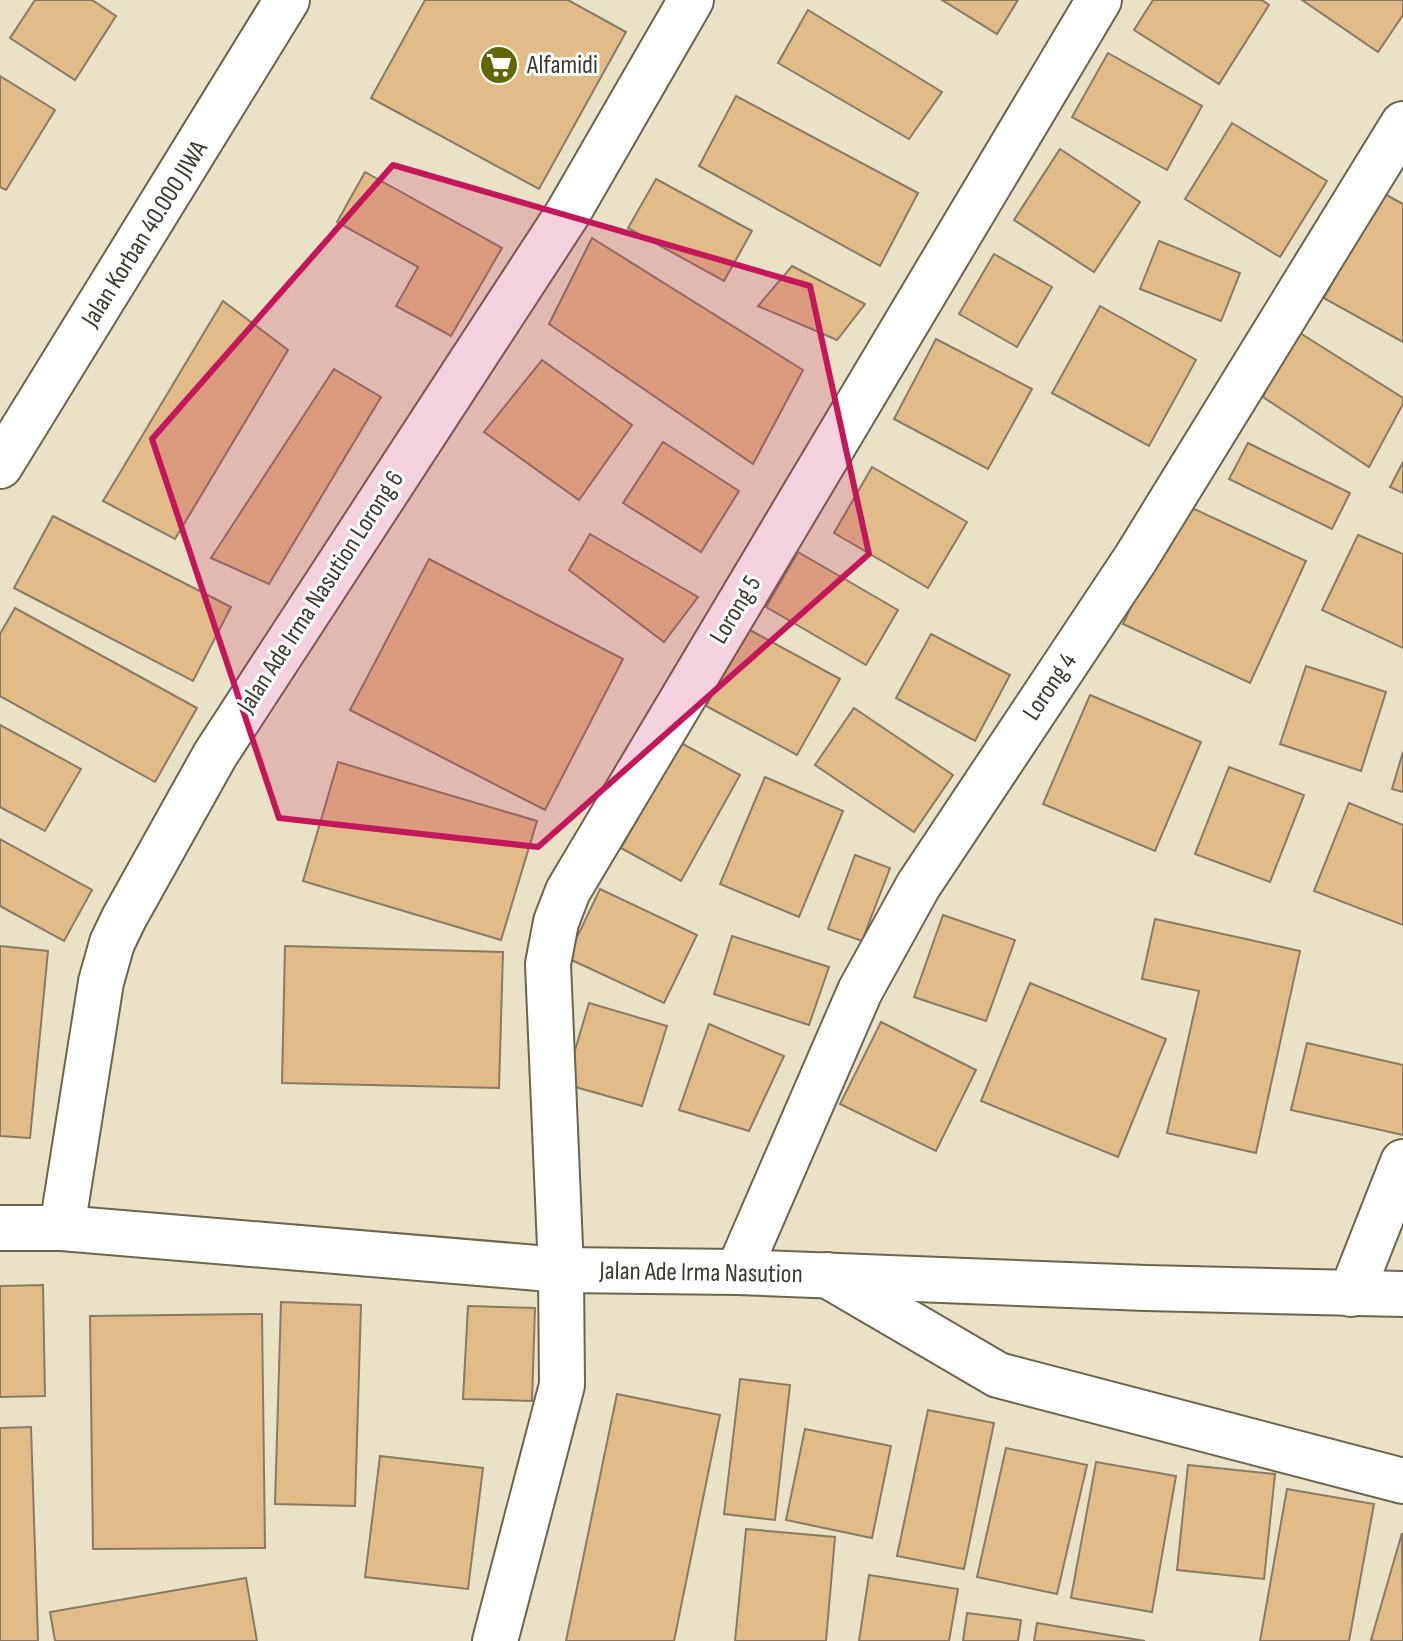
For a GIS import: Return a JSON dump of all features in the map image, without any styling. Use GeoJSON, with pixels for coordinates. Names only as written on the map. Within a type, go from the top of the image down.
{"type":"FeatureCollection","features":[{"type":"Feature","properties":{"kind":"street","name":"Jalan Korban 40.000 JIWA"},"geometry":{"type":"LineString","coordinates":[[0,466],[287,0]]}},
{"type":"Feature","properties":{"kind":"street","name":"Jalan Ade Irma Nasution Lorong 6"},"geometry":{"type":"LineString","coordinates":[[62,1228],[101,982],[112,943],[124,918],[215,755],[568,213],[691,0]]}},
{"type":"Feature","properties":{"kind":"street","name":"Lorong 5"},"geometry":{"type":"LineString","coordinates":[[495,1641],[562,1385],[561,1270],[548,964],[556,922],[568,891],[1099,0]]}},
{"type":"Feature","properties":{"kind":"street","name":"Lorong 4"},"geometry":{"type":"LineString","coordinates":[[738,1272],[860,991],[902,913],[1136,558],[1403,124]]}},
{"type":"Feature","properties":{"kind":"street"},"geometry":{"type":"LineString","coordinates":[[1351,1294],[1403,1162]]}},
{"type":"Feature","properties":{"kind":"street","name":"Jalan Ade Irma Nasution"},"geometry":{"type":"LineString","coordinates":[[0,1228],[62,1228],[561,1270],[738,1272],[1403,1294]]}},
{"type":"Feature","properties":{"kind":"street"},"geometry":{"type":"LineString","coordinates":[[827,1275],[998,1375],[1403,1481]]}},
{"type":"Feature","properties":{"kind":"highlighted area"},"geometry":{"type":"Polygon","coordinates":[[[393,165],[810,286],[869,554],[538,847],[279,818],[152,439],[393,165]]]}},
{"type":"Feature","properties":{"kind":"building"},"geometry":{"type":"Polygon","coordinates":[[[35,0],[92,0],[116,16],[75,80],[10,38],[35,0]]]}},
{"type":"Feature","properties":{"kind":"building","name":"Alfamidi"},"geometry":{"type":"Polygon","coordinates":[[[425,0],[568,0],[626,32],[539,189],[371,98],[425,0]]]}},
{"type":"Feature","properties":{"kind":"building"},"geometry":{"type":"Polygon","coordinates":[[[942,0],[1018,0],[997,34],[942,0]]]}},
{"type":"Feature","properties":{"kind":"building"},"geometry":{"type":"Polygon","coordinates":[[[1153,0],[1262,0],[1269,5],[1219,84],[1134,30],[1153,0]]]}},
{"type":"Feature","properties":{"kind":"building"},"geometry":{"type":"Polygon","coordinates":[[[1302,0],[1403,0],[1403,15],[1378,52],[1302,0]]]}},
{"type":"Feature","properties":{"kind":"building"},"geometry":{"type":"Polygon","coordinates":[[[808,10],[942,92],[909,139],[778,63],[808,10]]]}},
{"type":"Feature","properties":{"kind":"building"},"geometry":{"type":"Polygon","coordinates":[[[1108,53],[1202,106],[1167,170],[1072,117],[1108,53]]]}},
{"type":"Feature","properties":{"kind":"building"},"geometry":{"type":"Polygon","coordinates":[[[0,76],[55,110],[6,190],[0,187],[0,76]]]}},
{"type":"Feature","properties":{"kind":"building"},"geometry":{"type":"Polygon","coordinates":[[[736,96],[918,193],[880,266],[699,166],[736,96]]]}},
{"type":"Feature","properties":{"kind":"building"},"geometry":{"type":"Polygon","coordinates":[[[1232,123],[1327,181],[1280,257],[1185,199],[1232,123]]]}},
{"type":"Feature","properties":{"kind":"building"},"geometry":{"type":"Polygon","coordinates":[[[1060,149],[1140,202],[1094,272],[1014,220],[1060,149]]]}},
{"type":"Feature","properties":{"kind":"building"},"geometry":{"type":"Polygon","coordinates":[[[365,172],[502,248],[451,336],[396,306],[418,267],[337,222],[365,172]]]}},
{"type":"Feature","properties":{"kind":"building"},"geometry":{"type":"Polygon","coordinates":[[[656,179],[752,231],[724,281],[628,228],[656,179]]]}},
{"type":"Feature","properties":{"kind":"building"},"geometry":{"type":"Polygon","coordinates":[[[1383,193],[1403,204],[1403,342],[1324,298],[1383,193]]]}},
{"type":"Feature","properties":{"kind":"building"},"geometry":{"type":"Polygon","coordinates":[[[592,238],[803,370],[753,464],[549,324],[592,238]]]}},
{"type":"Feature","properties":{"kind":"building"},"geometry":{"type":"Polygon","coordinates":[[[1159,241],[1240,273],[1221,321],[1140,289],[1159,241]]]}},
{"type":"Feature","properties":{"kind":"building"},"geometry":{"type":"Polygon","coordinates":[[[994,254],[1052,287],[1017,347],[959,314],[994,254]]]}},
{"type":"Feature","properties":{"kind":"building"},"geometry":{"type":"Polygon","coordinates":[[[792,266],[865,304],[837,340],[758,306],[792,266]]]}},
{"type":"Feature","properties":{"kind":"building"},"geometry":{"type":"Polygon","coordinates":[[[223,301],[288,350],[175,539],[103,501],[223,301]]]}},
{"type":"Feature","properties":{"kind":"building"},"geometry":{"type":"Polygon","coordinates":[[[1100,306],[1196,360],[1149,446],[1052,393],[1100,306]]]}},
{"type":"Feature","properties":{"kind":"building"},"geometry":{"type":"Polygon","coordinates":[[[1292,328],[1403,398],[1403,404],[1369,467],[1263,397],[1292,328]]]}},
{"type":"Feature","properties":{"kind":"building"},"geometry":{"type":"Polygon","coordinates":[[[936,339],[1032,389],[988,469],[894,419],[936,339]]]}},
{"type":"Feature","properties":{"kind":"building"},"geometry":{"type":"Polygon","coordinates":[[[542,360],[632,425],[579,500],[484,432],[542,360]]]}},
{"type":"Feature","properties":{"kind":"building"},"geometry":{"type":"Polygon","coordinates":[[[334,369],[381,397],[269,584],[211,558],[334,369]]]}},
{"type":"Feature","properties":{"kind":"building"},"geometry":{"type":"Polygon","coordinates":[[[663,442],[739,491],[701,552],[623,503],[663,442]]]}},
{"type":"Feature","properties":{"kind":"building"},"geometry":{"type":"Polygon","coordinates":[[[1248,443],[1350,493],[1332,529],[1229,479],[1248,443]]]}},
{"type":"Feature","properties":{"kind":"building"},"geometry":{"type":"Polygon","coordinates":[[[1403,462],[1403,493],[1390,487],[1403,462]]]}},
{"type":"Feature","properties":{"kind":"building"},"geometry":{"type":"Polygon","coordinates":[[[872,467],[967,522],[928,588],[834,533],[872,467]]]}},
{"type":"Feature","properties":{"kind":"building"},"geometry":{"type":"Polygon","coordinates":[[[1179,502],[1306,561],[1250,683],[1123,624],[1179,502]]]}},
{"type":"Feature","properties":{"kind":"building"},"geometry":{"type":"Polygon","coordinates":[[[53,516],[231,607],[193,681],[14,588],[53,516]]]}},
{"type":"Feature","properties":{"kind":"building"},"geometry":{"type":"Polygon","coordinates":[[[590,534],[698,597],[664,642],[569,570],[590,534]]]}},
{"type":"Feature","properties":{"kind":"building"},"geometry":{"type":"Polygon","coordinates":[[[1358,535],[1403,554],[1403,648],[1322,610],[1358,535]]]}},
{"type":"Feature","properties":{"kind":"building"},"geometry":{"type":"Polygon","coordinates":[[[798,552],[898,610],[866,665],[766,607],[798,552]]]}},
{"type":"Feature","properties":{"kind":"building"},"geometry":{"type":"Polygon","coordinates":[[[429,559],[623,659],[545,810],[350,710],[429,559]]]}},
{"type":"Feature","properties":{"kind":"building"},"geometry":{"type":"Polygon","coordinates":[[[15,608],[197,708],[155,782],[0,696],[0,634],[15,608]]]}},
{"type":"Feature","properties":{"kind":"building"},"geometry":{"type":"Polygon","coordinates":[[[748,629],[840,679],[797,755],[706,706],[748,629]]]}},
{"type":"Feature","properties":{"kind":"building"},"geometry":{"type":"Polygon","coordinates":[[[931,634],[1010,675],[975,741],[896,698],[931,634]]]}},
{"type":"Feature","properties":{"kind":"building"},"geometry":{"type":"Polygon","coordinates":[[[1306,666],[1386,692],[1361,771],[1280,744],[1306,666]]]}},
{"type":"Feature","properties":{"kind":"building"},"geometry":{"type":"Polygon","coordinates":[[[1090,695],[1201,742],[1155,851],[1043,804],[1090,695]]]}},
{"type":"Feature","properties":{"kind":"building"},"geometry":{"type":"Polygon","coordinates":[[[854,708],[953,775],[914,832],[815,765],[854,708]]]}},
{"type":"Feature","properties":{"kind":"building"},"geometry":{"type":"Polygon","coordinates":[[[0,725],[81,769],[45,831],[0,807],[0,725]]]}},
{"type":"Feature","properties":{"kind":"building"},"geometry":{"type":"Polygon","coordinates":[[[681,743],[740,775],[681,881],[621,848],[681,743]]]}},
{"type":"Feature","properties":{"kind":"building"},"geometry":{"type":"Polygon","coordinates":[[[1403,752],[1403,792],[1392,789],[1403,752]]]}},
{"type":"Feature","properties":{"kind":"building"},"geometry":{"type":"Polygon","coordinates":[[[338,762],[537,821],[501,940],[303,881],[338,762]]]}},
{"type":"Feature","properties":{"kind":"building"},"geometry":{"type":"Polygon","coordinates":[[[1229,767],[1304,795],[1270,882],[1195,854],[1229,767]]]}},
{"type":"Feature","properties":{"kind":"building"},"geometry":{"type":"Polygon","coordinates":[[[765,777],[843,811],[799,917],[720,884],[765,777]]]}},
{"type":"Feature","properties":{"kind":"building"},"geometry":{"type":"Polygon","coordinates":[[[1349,803],[1403,825],[1403,925],[1314,891],[1349,803]]]}},
{"type":"Feature","properties":{"kind":"building"},"geometry":{"type":"Polygon","coordinates":[[[0,839],[92,890],[64,941],[0,906],[0,839]]]}},
{"type":"Feature","properties":{"kind":"building"},"geometry":{"type":"Polygon","coordinates":[[[855,855],[890,868],[862,941],[828,929],[855,855]]]}},
{"type":"Feature","properties":{"kind":"building"},"geometry":{"type":"Polygon","coordinates":[[[600,889],[697,935],[664,1003],[567,958],[600,889]]]}},
{"type":"Feature","properties":{"kind":"building"},"geometry":{"type":"Polygon","coordinates":[[[943,915],[1015,940],[986,1021],[914,997],[943,915]]]}},
{"type":"Feature","properties":{"kind":"building"},"geometry":{"type":"Polygon","coordinates":[[[1155,919],[1300,951],[1256,1153],[1167,1133],[1199,991],[1142,979],[1155,919]]]}},
{"type":"Feature","properties":{"kind":"building"},"geometry":{"type":"Polygon","coordinates":[[[732,936],[829,967],[809,1025],[714,994],[732,936]]]}},
{"type":"Feature","properties":{"kind":"building"},"geometry":{"type":"Polygon","coordinates":[[[0,946],[48,951],[30,1138],[0,1136],[0,946]]]}},
{"type":"Feature","properties":{"kind":"building"},"geometry":{"type":"Polygon","coordinates":[[[285,946],[503,952],[499,1088],[282,1083],[285,946]]]}},
{"type":"Feature","properties":{"kind":"building"},"geometry":{"type":"Polygon","coordinates":[[[1030,983],[1166,1039],[1118,1157],[981,1101],[1030,983]]]}},
{"type":"Feature","properties":{"kind":"building"},"geometry":{"type":"Polygon","coordinates":[[[589,1003],[667,1026],[642,1106],[565,1084],[589,1003]]]}},
{"type":"Feature","properties":{"kind":"building"},"geometry":{"type":"Polygon","coordinates":[[[881,1022],[976,1070],[936,1151],[840,1104],[881,1022]]]}},
{"type":"Feature","properties":{"kind":"building"},"geometry":{"type":"Polygon","coordinates":[[[709,1024],[784,1056],[749,1131],[679,1110],[709,1024]]]}},
{"type":"Feature","properties":{"kind":"building"},"geometry":{"type":"Polygon","coordinates":[[[1307,1043],[1403,1065],[1403,1135],[1291,1110],[1307,1043]]]}},
{"type":"Feature","properties":{"kind":"building"},"geometry":{"type":"Polygon","coordinates":[[[43,1285],[45,1396],[0,1397],[0,1286],[43,1285]]]}},
{"type":"Feature","properties":{"kind":"building"},"geometry":{"type":"Polygon","coordinates":[[[281,1302],[361,1305],[355,1506],[275,1504],[281,1302]]]}},
{"type":"Feature","properties":{"kind":"building"},"geometry":{"type":"Polygon","coordinates":[[[468,1306],[535,1308],[532,1401],[463,1399],[468,1306]]]}},
{"type":"Feature","properties":{"kind":"building"},"geometry":{"type":"Polygon","coordinates":[[[262,1314],[265,1548],[93,1549],[90,1316],[262,1314]]]}},
{"type":"Feature","properties":{"kind":"building"},"geometry":{"type":"Polygon","coordinates":[[[740,1379],[790,1385],[775,1520],[724,1514],[740,1379]]]}},
{"type":"Feature","properties":{"kind":"building"},"geometry":{"type":"Polygon","coordinates":[[[617,1394],[720,1415],[674,1641],[566,1641],[617,1394]]]}},
{"type":"Feature","properties":{"kind":"building"},"geometry":{"type":"Polygon","coordinates":[[[928,1410],[994,1423],[964,1569],[897,1556],[928,1410]]]}},
{"type":"Feature","properties":{"kind":"building"},"geometry":{"type":"Polygon","coordinates":[[[31,1427],[38,1641],[0,1641],[0,1428],[31,1427]]]}},
{"type":"Feature","properties":{"kind":"building"},"geometry":{"type":"Polygon","coordinates":[[[805,1429],[891,1446],[872,1538],[786,1520],[805,1429]]]}},
{"type":"Feature","properties":{"kind":"building"},"geometry":{"type":"Polygon","coordinates":[[[1006,1448],[1087,1465],[1057,1594],[977,1577],[1006,1448]]]}},
{"type":"Feature","properties":{"kind":"building"},"geometry":{"type":"Polygon","coordinates":[[[380,1456],[483,1468],[468,1589],[365,1577],[380,1456]]]}},
{"type":"Feature","properties":{"kind":"building"},"geometry":{"type":"Polygon","coordinates":[[[1096,1462],[1176,1476],[1152,1612],[1071,1598],[1096,1462]]]}},
{"type":"Feature","properties":{"kind":"building"},"geometry":{"type":"Polygon","coordinates":[[[1188,1465],[1275,1474],[1264,1579],[1177,1570],[1188,1465]]]}},
{"type":"Feature","properties":{"kind":"building"},"geometry":{"type":"Polygon","coordinates":[[[1287,1489],[1374,1504],[1349,1641],[1260,1641],[1287,1489]]]}},
{"type":"Feature","properties":{"kind":"building"},"geometry":{"type":"Polygon","coordinates":[[[746,1529],[835,1537],[826,1641],[735,1641],[746,1529]]]}},
{"type":"Feature","properties":{"kind":"building"},"geometry":{"type":"Polygon","coordinates":[[[1402,1533],[1403,1641],[1371,1640],[1402,1533]]]}},
{"type":"Feature","properties":{"kind":"building"},"geometry":{"type":"Polygon","coordinates":[[[869,1575],[958,1589],[949,1641],[859,1641],[869,1575]]]}},
{"type":"Feature","properties":{"kind":"building"},"geometry":{"type":"Polygon","coordinates":[[[246,1578],[257,1641],[55,1641],[50,1612],[246,1578]]]}},
{"type":"Feature","properties":{"kind":"building"},"geometry":{"type":"Polygon","coordinates":[[[967,1613],[1021,1620],[1018,1641],[963,1641],[967,1613]]]}},
{"type":"Feature","properties":{"kind":"building"},"geometry":{"type":"Polygon","coordinates":[[[1037,1623],[1145,1641],[1034,1641],[1037,1623]]]}},
{"type":"Feature","properties":{"kind":"place","name":"Alfamidi"},"geometry":{"type":"Point","coordinates":[499,65]}}]}
